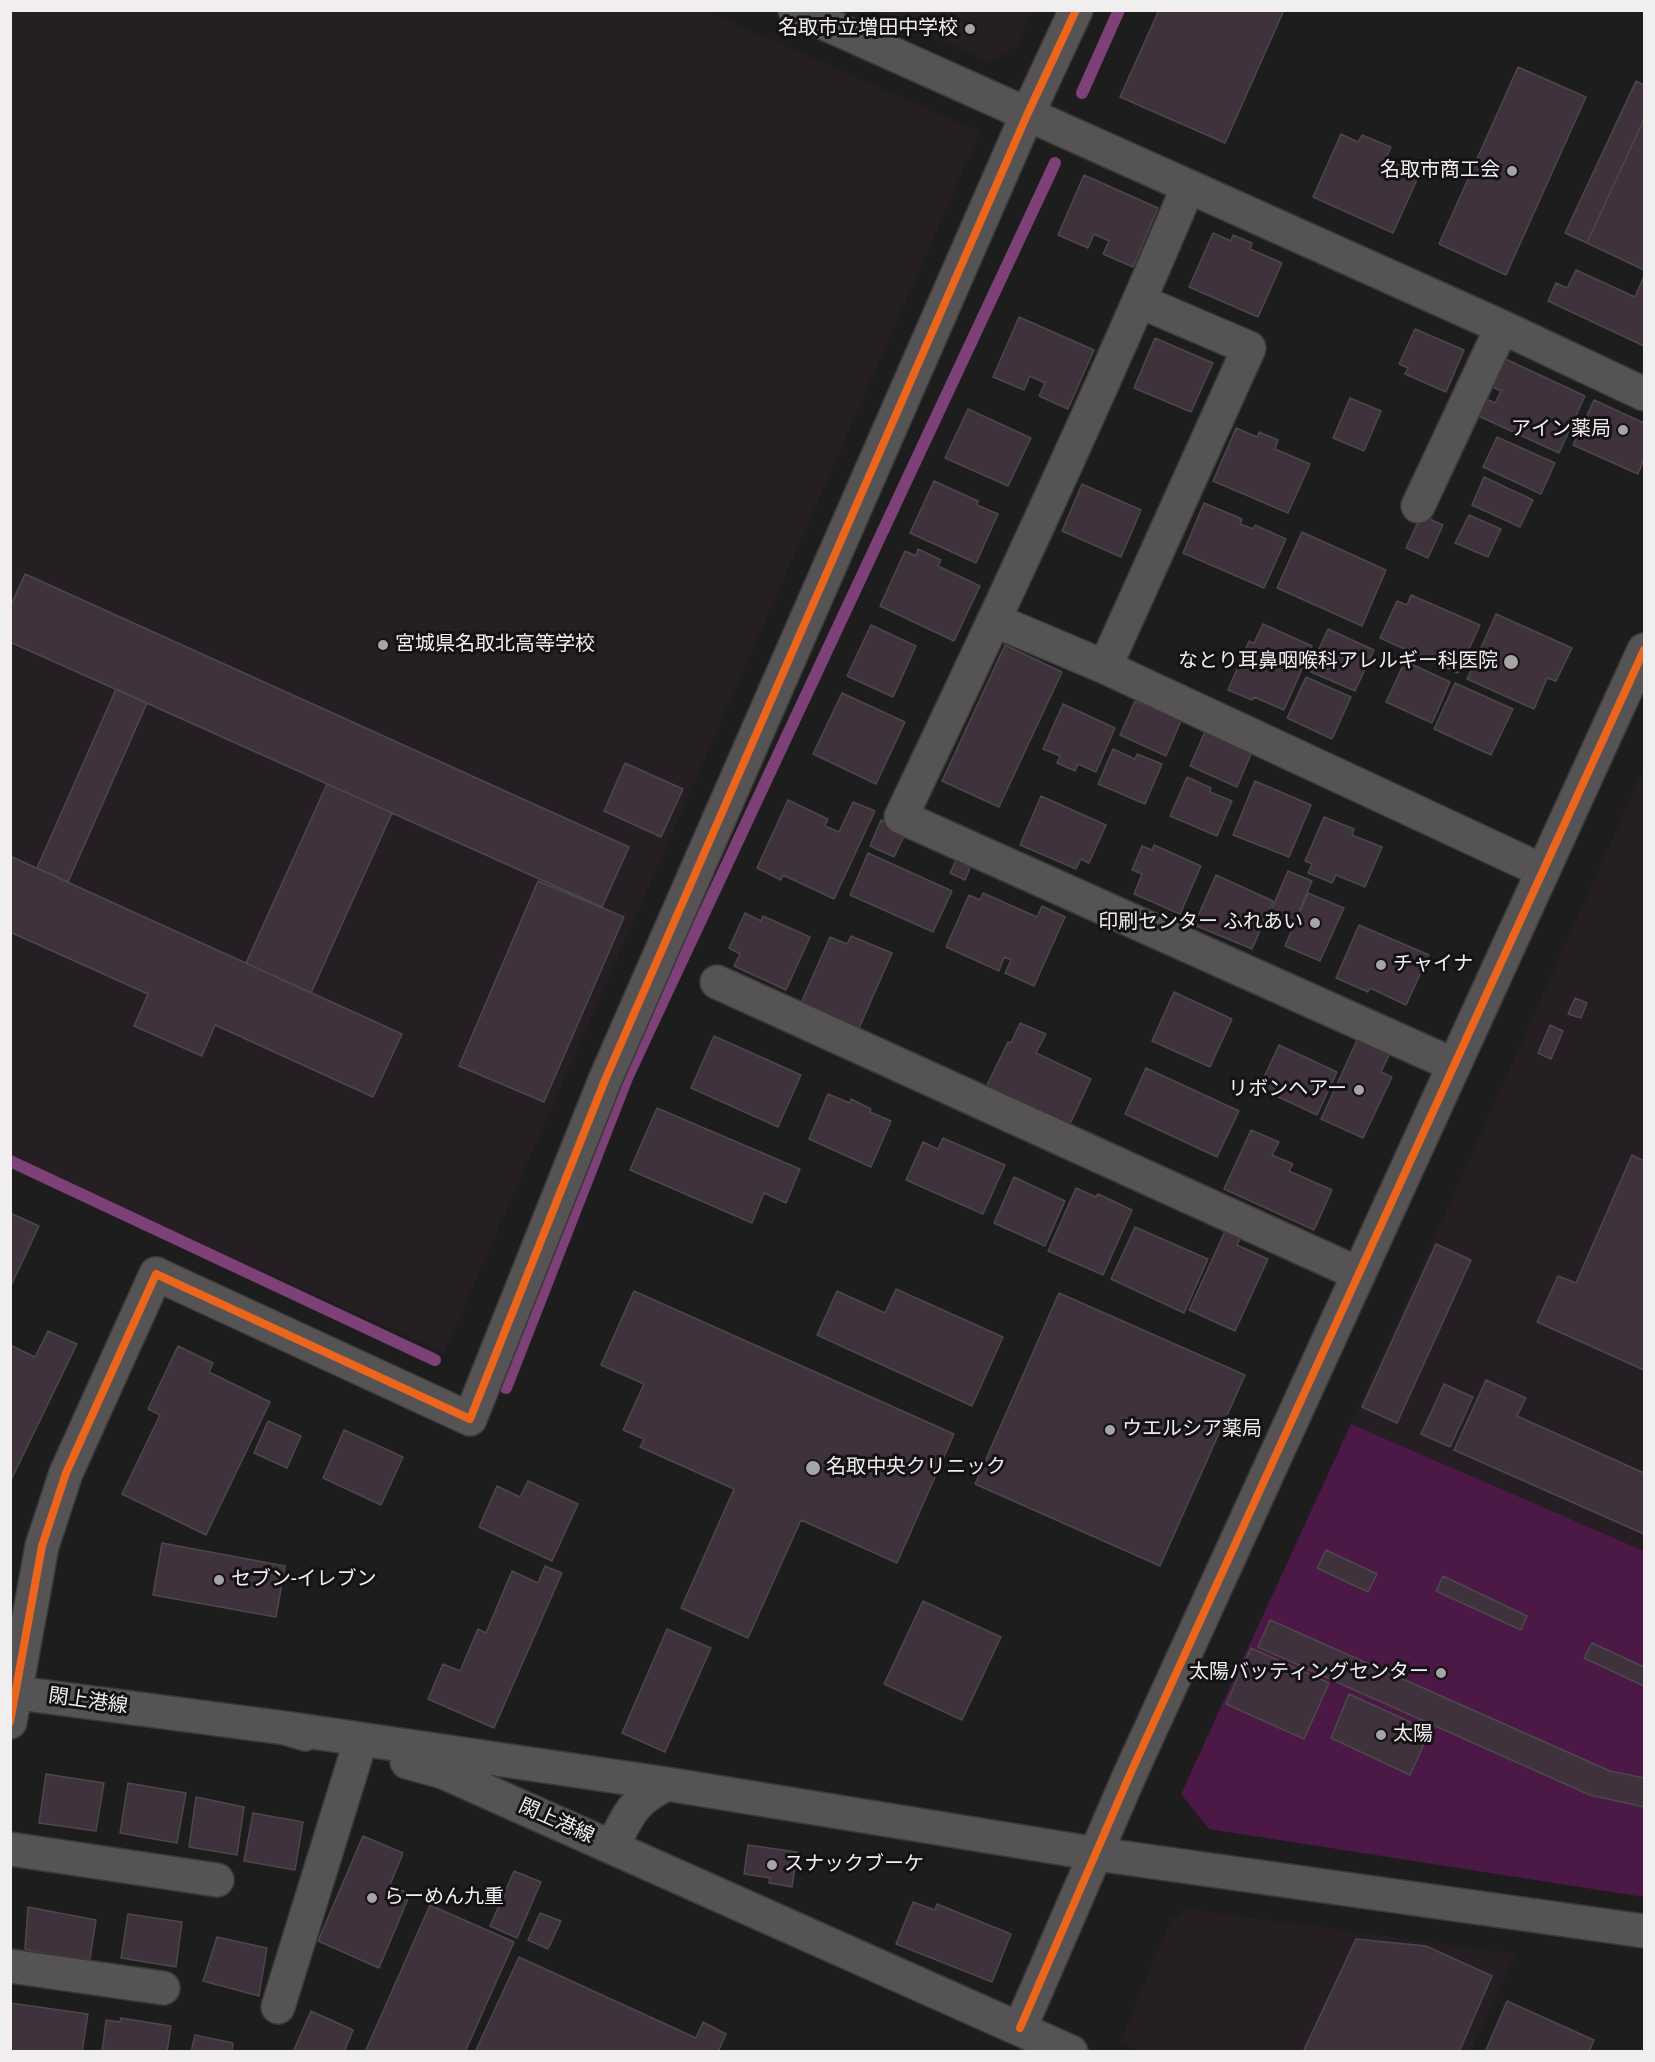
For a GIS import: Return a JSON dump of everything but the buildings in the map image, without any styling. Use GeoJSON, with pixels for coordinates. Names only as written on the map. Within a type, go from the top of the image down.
{"type":"FeatureCollection","features":[{"type":"Feature","properties":{"kind":"street"},"geometry":{"type":"LineString","coordinates":[[795,10],[1502,327],[1644,394]]}},
{"type":"Feature","properties":{"kind":"street"},"geometry":{"type":"LineString","coordinates":[[12,1702],[42,1546],[66,1473],[156,1274],[470,1419],[605,1080],[1027,114],[1076,10]]}},
{"type":"Feature","properties":{"kind":"street"},"geometry":{"type":"LineString","coordinates":[[1188,188],[1140,302],[901,817],[1454,1065]]}},
{"type":"Feature","properties":{"kind":"street"},"geometry":{"type":"LineString","coordinates":[[1105,667],[1249,348],[1140,302]]}},
{"type":"Feature","properties":{"kind":"street"},"geometry":{"type":"LineString","coordinates":[[1418,506],[1502,327]]}},
{"type":"Feature","properties":{"kind":"street"},"geometry":{"type":"LineString","coordinates":[[994,620],[1105,667],[1543,871]]}},
{"type":"Feature","properties":{"kind":"street"},"geometry":{"type":"LineString","coordinates":[[1020,2028],[1131,1772],[1644,650]]}},
{"type":"Feature","properties":{"kind":"street"},"geometry":{"type":"LineString","coordinates":[[717,982],[1359,1274]]}},
{"type":"Feature","properties":{"kind":"street","name":"閖上港線"},"geometry":{"type":"LineString","coordinates":[[12,1702],[285,1728],[443,1773],[1071,2052]]}},
{"type":"Feature","properties":{"kind":"street"},"geometry":{"type":"LineString","coordinates":[[285,1728],[667,1784],[1097,1854],[1644,1931]]}},
{"type":"Feature","properties":{"kind":"street"},"geometry":{"type":"LineString","coordinates":[[278,2007],[358,1749]]}},
{"type":"Feature","properties":{"kind":"street"},"geometry":{"type":"LineString","coordinates":[[612,1847],[628,1812],[645,1794],[667,1784]]}},
{"type":"Feature","properties":{"kind":"street"},"geometry":{"type":"LineString","coordinates":[[10,1849],[217,1880]]}},
{"type":"Feature","properties":{"kind":"street"},"geometry":{"type":"LineString","coordinates":[[10,1966],[163,1988]]}},
{"type":"Feature","properties":{"kind":"shaded area","name":"宮城県名取北高等学校"},"geometry":{"type":"Polygon","coordinates":[[[11,11],[706,11],[980,132],[444,1353],[11,1157],[11,11]]]}},
{"type":"Feature","properties":{"kind":"shaded area","name":"名取市立増田中学校"},"geometry":{"type":"Polygon","coordinates":[[[875,11],[1032,11],[1016,47],[990,62],[875,11]]]}},
{"type":"Feature","properties":{"kind":"shaded area"},"geometry":{"type":"Polygon","coordinates":[[[1644,768],[1644,1551],[1351,1424],[1644,768]]]}},
{"type":"Feature","properties":{"kind":"shaded area","name":"太陽バッティングセンター"},"geometry":{"type":"Polygon","coordinates":[[[1351,1424],[1644,1551],[1644,1897],[1209,1829],[1181,1794],[1351,1424]]]}},
{"type":"Feature","properties":{"kind":"shaded area"},"geometry":{"type":"Polygon","coordinates":[[[1188,1909],[1516,1954],[1471,2051],[1141,2052],[1120,2042],[1171,1919],[1188,1909]]]}},
{"type":"Feature","properties":{"kind":"waterway"},"geometry":{"type":"LineString","coordinates":[[1082,93],[1119,10]]}},
{"type":"Feature","properties":{"kind":"waterway"},"geometry":{"type":"LineString","coordinates":[[506,1388],[627,1078],[1055,163]]}},
{"type":"Feature","properties":{"kind":"waterway"},"geometry":{"type":"LineString","coordinates":[[10,1161],[435,1360]]}},
{"type":"Feature","properties":{"kind":"cycle path"},"geometry":{"type":"LineString","coordinates":[[10,1722],[42,1546],[66,1473],[156,1274],[470,1419],[605,1080],[1027,115],[1076,10]]}},
{"type":"Feature","properties":{"kind":"cycle path"},"geometry":{"type":"LineString","coordinates":[[1020,2028],[1131,1772],[1644,650]]}},
{"type":"Feature","properties":{"kind":"place","name":"名取市立増田中学校"},"geometry":{"type":"Point","coordinates":[970,29]}},
{"type":"Feature","properties":{"kind":"place","name":"名取市商工会"},"geometry":{"type":"Point","coordinates":[1512,171]}},
{"type":"Feature","properties":{"kind":"place","name":"アイン薬局"},"geometry":{"type":"Point","coordinates":[1623,430]}},
{"type":"Feature","properties":{"kind":"place","name":"宮城県名取北高等学校"},"geometry":{"type":"Point","coordinates":[383,645]}},
{"type":"Feature","properties":{"kind":"place","name":"なとり耳鼻咽喉科アレルギー科医院"},"geometry":{"type":"Point","coordinates":[1511,662]}},
{"type":"Feature","properties":{"kind":"place","name":"印刷センター ふれあい"},"geometry":{"type":"Point","coordinates":[1315,923]}},
{"type":"Feature","properties":{"kind":"place","name":"チャイナ"},"geometry":{"type":"Point","coordinates":[1381,965]}},
{"type":"Feature","properties":{"kind":"place","name":"リボンヘアー"},"geometry":{"type":"Point","coordinates":[1359,1090]}},
{"type":"Feature","properties":{"kind":"place","name":"ウエルシア薬局"},"geometry":{"type":"Point","coordinates":[1110,1430]}},
{"type":"Feature","properties":{"kind":"place","name":"名取中央クリニック"},"geometry":{"type":"Point","coordinates":[813,1468]}},
{"type":"Feature","properties":{"kind":"place","name":"セブン-イレブン"},"geometry":{"type":"Point","coordinates":[219,1580]}},
{"type":"Feature","properties":{"kind":"place","name":"太陽バッティングセンター"},"geometry":{"type":"Point","coordinates":[1441,1673]}},
{"type":"Feature","properties":{"kind":"place","name":"太陽"},"geometry":{"type":"Point","coordinates":[1381,1735]}},
{"type":"Feature","properties":{"kind":"place","name":"スナックブーケ"},"geometry":{"type":"Point","coordinates":[772,1865]}},
{"type":"Feature","properties":{"kind":"place","name":"らーめん九重"},"geometry":{"type":"Point","coordinates":[372,1898]}}]}
